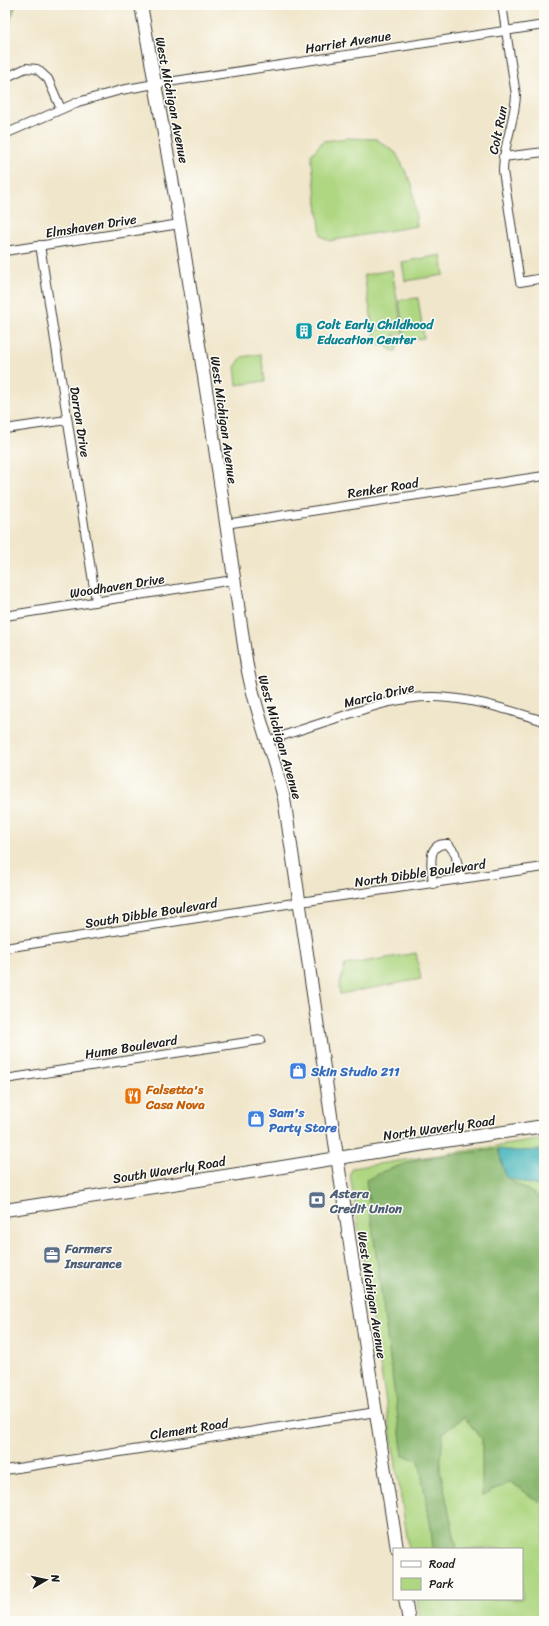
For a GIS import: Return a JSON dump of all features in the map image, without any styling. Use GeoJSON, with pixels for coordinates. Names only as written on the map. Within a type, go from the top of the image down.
{"type":"FeatureCollection","features":[{"type":"Feature","properties":{"kind":"street","name":"West Michigan Avenue"},"geometry":{"type":"LineString","coordinates":[[141,5],[180,224],[250,685],[284,798],[397,1548]]}},
{"type":"Feature","properties":{"kind":"street","name":"Colt Run"},"geometry":{"type":"LineString","coordinates":[[502,5],[516,95],[516,110],[503,157],[520,282],[544,278]]}},
{"type":"Feature","properties":{"kind":"street","name":"Harriet Avenue"},"geometry":{"type":"LineString","coordinates":[[5,134],[61,109],[91,98],[155,84],[544,25]]}},
{"type":"Feature","properties":{"kind":"street"},"geometry":{"type":"LineString","coordinates":[[5,78],[26,68],[37,69],[48,79],[61,109]]}},
{"type":"Feature","properties":{"kind":"street"},"geometry":{"type":"LineString","coordinates":[[503,157],[544,152]]}},
{"type":"Feature","properties":{"kind":"street","name":"Elmshaven Drive"},"geometry":{"type":"LineString","coordinates":[[5,251],[180,224]]}},
{"type":"Feature","properties":{"kind":"street","name":"Darron Drive"},"geometry":{"type":"LineString","coordinates":[[40,245],[96,601]]}},
{"type":"Feature","properties":{"kind":"street"},"geometry":{"type":"LineString","coordinates":[[5,429],[67,420]]}},
{"type":"Feature","properties":{"kind":"street","name":"Renker Road"},"geometry":{"type":"LineString","coordinates":[[225,524],[544,476]]}},
{"type":"Feature","properties":{"kind":"street","name":"Woodhaven Drive"},"geometry":{"type":"LineString","coordinates":[[5,616],[233,580]]}},
{"type":"Feature","properties":{"kind":"street","name":"Marcia Drive"},"geometry":{"type":"LineString","coordinates":[[268,741],[371,707],[415,698],[446,698],[472,701],[544,721]]}},
{"type":"Feature","properties":{"kind":"street"},"geometry":{"type":"LineString","coordinates":[[433,884],[431,853],[435,847],[443,843],[448,844],[455,853],[461,879]]}},
{"type":"Feature","properties":{"kind":"street","name":"North Dibble Boulevard"},"geometry":{"type":"LineString","coordinates":[[300,902],[544,867]]}},
{"type":"Feature","properties":{"kind":"street","name":"South Dibble Boulevard"},"geometry":{"type":"LineString","coordinates":[[5,948],[300,902]]}},
{"type":"Feature","properties":{"kind":"street","name":"Hume Boulevard"},"geometry":{"type":"LineString","coordinates":[[5,1079],[261,1040]]}},
{"type":"Feature","properties":{"kind":"street","name":"North Waverly Road"},"geometry":{"type":"LineString","coordinates":[[337,1157],[544,1126]]}},
{"type":"Feature","properties":{"kind":"street","name":"South Waverly Road"},"geometry":{"type":"LineString","coordinates":[[5,1210],[270,1169],[337,1157]]}},
{"type":"Feature","properties":{"kind":"street","name":"Clement Road"},"geometry":{"type":"LineString","coordinates":[[5,1470],[376,1412]]}},
{"type":"Feature","properties":{"kind":"street"},"geometry":{"type":"LineString","coordinates":[[405,1600],[408,1621]]}},
{"type":"Feature","properties":{"kind":"green space"},"geometry":{"type":"Polygon","coordinates":[[[5,5],[16,5],[5,35],[5,5]]]}},
{"type":"Feature","properties":{"kind":"green space"},"geometry":{"type":"Polygon","coordinates":[[[348,138],[376,139],[396,153],[412,184],[417,226],[329,241],[321,236],[311,155],[323,141],[348,138]]]}},
{"type":"Feature","properties":{"kind":"green space"},"geometry":{"type":"Polygon","coordinates":[[[441,255],[444,275],[405,281],[402,262],[441,255]]]}},
{"type":"Feature","properties":{"kind":"green space"},"geometry":{"type":"Polygon","coordinates":[[[392,270],[403,333],[392,335],[399,338],[396,351],[392,351],[384,344],[376,345],[364,275],[392,270]]]}},
{"type":"Feature","properties":{"kind":"green space"},"geometry":{"type":"Polygon","coordinates":[[[418,298],[424,338],[405,341],[399,300],[418,298]]]}},
{"type":"Feature","properties":{"kind":"green space"},"geometry":{"type":"Polygon","coordinates":[[[261,354],[265,381],[237,385],[235,367],[242,357],[261,354]]]}},
{"type":"Feature","properties":{"kind":"green space"},"geometry":{"type":"Polygon","coordinates":[[[416,953],[421,979],[340,994],[339,987],[345,965],[416,953]]]}},
{"type":"Feature","properties":{"kind":"green space"},"geometry":{"type":"Polygon","coordinates":[[[544,1139],[544,1621],[420,1621],[417,1600],[523,1600],[523,1548],[409,1548],[350,1174],[352,1168],[544,1139]]]}},
{"type":"Feature","properties":{"kind":"green space"},"geometry":{"type":"Polygon","coordinates":[[[498,1149],[506,1177],[544,1200],[544,1494],[540,1503],[511,1482],[482,1496],[482,1439],[464,1417],[443,1433],[440,1470],[457,1548],[433,1548],[431,1528],[419,1460],[403,1456],[366,1180],[384,1171],[419,1159],[498,1149]]]}},
{"type":"Feature","properties":{"kind":"water"},"geometry":{"type":"Polygon","coordinates":[[[498,1149],[516,1151],[544,1150],[544,1186],[533,1185],[506,1177],[498,1149]]]}},
{"type":"Feature","properties":{"kind":"place","name":"Colt Early Childhood Education Center"},"geometry":{"type":"Point","coordinates":[304,331]}},
{"type":"Feature","properties":{"kind":"place","name":"Skin Studio 211"},"geometry":{"type":"Point","coordinates":[298,1071]}},
{"type":"Feature","properties":{"kind":"place","name":"Falsetta's Casa Nova"},"geometry":{"type":"Point","coordinates":[133,1096]}},
{"type":"Feature","properties":{"kind":"place","name":"Sam's Party Store"},"geometry":{"type":"Point","coordinates":[256,1119]}},
{"type":"Feature","properties":{"kind":"place","name":"Astera Credit Union"},"geometry":{"type":"Point","coordinates":[317,1200]}},
{"type":"Feature","properties":{"kind":"place","name":"Farmers Insurance"},"geometry":{"type":"Point","coordinates":[52,1255]}}]}
